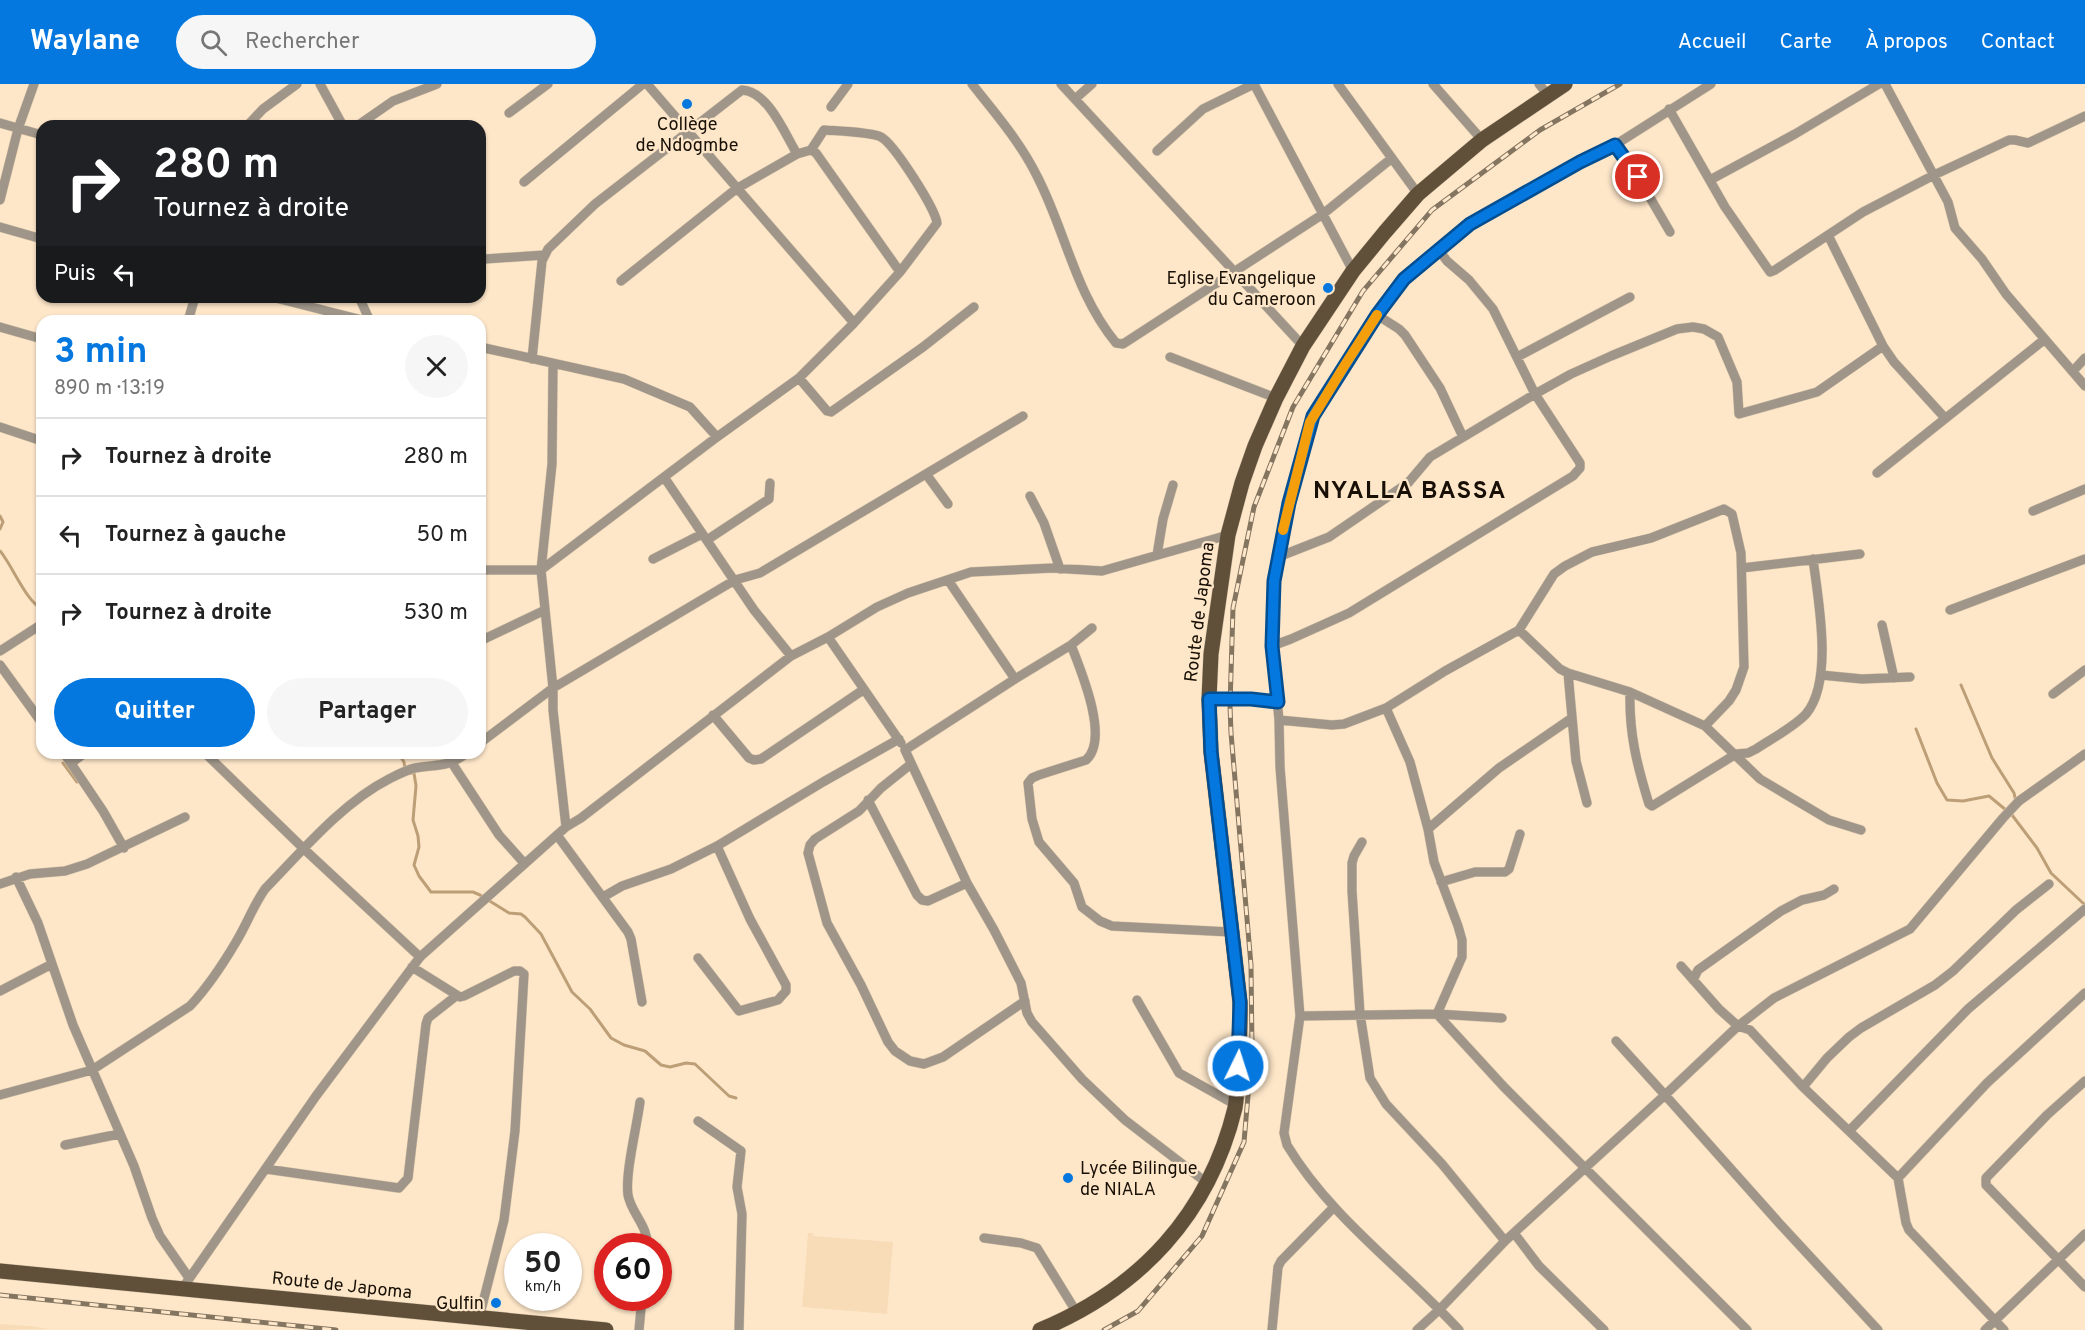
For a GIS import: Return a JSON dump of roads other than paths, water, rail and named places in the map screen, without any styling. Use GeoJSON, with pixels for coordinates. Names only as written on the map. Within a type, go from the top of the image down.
{"type":"FeatureCollection","features":[{"type":"Feature","properties":{"kind":"main road","name":"Route de Japoma"},"geometry":{"type":"LineString","coordinates":[[1040,1330],[1077,1313],[1123,1284],[1157,1253],[1183,1222],[1207,1183],[1220,1154],[1236,1105],[1241,1027],[1240,1002],[1211,752],[1209,699],[1211,654],[1228,535],[1255,446],[1276,398],[1303,346],[1353,271],[1418,194],[1543,89],[1565,84]]}},
{"type":"Feature","properties":{"kind":"main road","name":"Route de Japoma"},"geometry":{"type":"LineString","coordinates":[[0,1271],[185,1283],[479,1318],[606,1330]]}},
{"type":"Feature","properties":{"kind":"street"},"geometry":{"type":"LineString","coordinates":[[0,200],[18,129],[34,84]]}},
{"type":"Feature","properties":{"kind":"street"},"geometry":{"type":"LineString","coordinates":[[253,120],[297,84]]}},
{"type":"Feature","properties":{"kind":"street"},"geometry":{"type":"LineString","coordinates":[[320,84],[340,120]]}},
{"type":"Feature","properties":{"kind":"street"},"geometry":{"type":"LineString","coordinates":[[509,113],[548,84]]}},
{"type":"Feature","properties":{"kind":"street"},"geometry":{"type":"LineString","coordinates":[[524,182],[645,84],[854,324]]}},
{"type":"Feature","properties":{"kind":"street"},"geometry":{"type":"LineString","coordinates":[[831,107],[848,84]]}},
{"type":"Feature","properties":{"kind":"street"},"geometry":{"type":"LineString","coordinates":[[972,84],[1015,137],[1038,178],[1071,263],[1093,310],[1116,343],[1123,344],[1323,214],[1392,158]]}},
{"type":"Feature","properties":{"kind":"street"},"geometry":{"type":"LineString","coordinates":[[1061,84],[1303,346]]}},
{"type":"Feature","properties":{"kind":"street"},"geometry":{"type":"LineString","coordinates":[[1075,99],[1092,84]]}},
{"type":"Feature","properties":{"kind":"street"},"geometry":{"type":"LineString","coordinates":[[1157,151],[1203,109],[1254,84],[1353,271]]}},
{"type":"Feature","properties":{"kind":"street"},"geometry":{"type":"LineString","coordinates":[[1338,84],[1418,194]]}},
{"type":"Feature","properties":{"kind":"street"},"geometry":{"type":"LineString","coordinates":[[1433,84],[1482,140]]}},
{"type":"Feature","properties":{"kind":"street"},"geometry":{"type":"LineString","coordinates":[[1459,1330],[1334,1208],[1293,1155],[1284,1133],[1300,1016],[1272,646],[1273,592],[1278,557],[1310,422],[1377,315],[1404,279],[1438,249],[1482,217],[1615,145],[1711,84]]}},
{"type":"Feature","properties":{"kind":"street"},"geometry":{"type":"LineString","coordinates":[[1710,180],[1795,134],[1879,84]]}},
{"type":"Feature","properties":{"kind":"street"},"geometry":{"type":"LineString","coordinates":[[1885,84],[1948,202],[1955,228],[1982,259],[2006,294],[2085,386]]}},
{"type":"Feature","properties":{"kind":"street"},"geometry":{"type":"LineString","coordinates":[[366,120],[404,95],[431,85]]}},
{"type":"Feature","properties":{"kind":"street"},"geometry":{"type":"LineString","coordinates":[[532,359],[544,255],[548,249],[595,204],[742,90],[753,92],[763,99],[797,154]]}},
{"type":"Feature","properties":{"kind":"street"},"geometry":{"type":"LineString","coordinates":[[1669,109],[1725,207],[1770,272],[1863,212],[1934,175],[2009,140],[2028,143],[2085,116]]}},
{"type":"Feature","properties":{"kind":"street"},"geometry":{"type":"LineString","coordinates":[[0,123],[36,134]]}},
{"type":"Feature","properties":{"kind":"street"},"geometry":{"type":"LineString","coordinates":[[486,570],[541,570],[798,378],[854,324],[900,272],[935,227],[937,219],[893,148],[879,136],[825,130],[821,132],[811,150],[797,154],[736,189],[621,281]]}},
{"type":"Feature","properties":{"kind":"street"},"geometry":{"type":"LineString","coordinates":[[1615,145],[1638,177],[1670,232]]}},
{"type":"Feature","properties":{"kind":"street"},"geometry":{"type":"LineString","coordinates":[[811,150],[816,153],[900,272]]}},
{"type":"Feature","properties":{"kind":"street"},"geometry":{"type":"LineString","coordinates":[[0,226],[36,238]]}},
{"type":"Feature","properties":{"kind":"street"},"geometry":{"type":"LineString","coordinates":[[1828,235],[1883,346],[1894,362],[1945,418]]}},
{"type":"Feature","properties":{"kind":"street"},"geometry":{"type":"LineString","coordinates":[[1272,646],[1349,613],[1578,472],[1580,468],[1580,463],[1535,394],[1493,309],[1469,280],[1447,261],[1438,249]]}},
{"type":"Feature","properties":{"kind":"street"},"geometry":{"type":"LineString","coordinates":[[486,259],[544,255]]}},
{"type":"Feature","properties":{"kind":"street"},"geometry":{"type":"LineString","coordinates":[[1518,357],[1630,297]]}},
{"type":"Feature","properties":{"kind":"street"},"geometry":{"type":"LineString","coordinates":[[296,303],[344,315]]}},
{"type":"Feature","properties":{"kind":"street"},"geometry":{"type":"LineString","coordinates":[[798,378],[827,411],[831,412],[923,347],[974,307]]}},
{"type":"Feature","properties":{"kind":"street"},"geometry":{"type":"LineString","coordinates":[[1377,315],[1400,329],[1405,335],[1440,388],[1462,437]]}},
{"type":"Feature","properties":{"kind":"street"},"geometry":{"type":"LineString","coordinates":[[0,327],[36,337]]}},
{"type":"Feature","properties":{"kind":"street"},"geometry":{"type":"LineString","coordinates":[[1278,557],[1329,537],[1408,483],[1430,457],[1535,394],[1571,374],[1677,329],[1693,327],[1712,332],[1718,337],[1737,382],[1739,414],[1817,392],[1883,346]]}},
{"type":"Feature","properties":{"kind":"street"},"geometry":{"type":"LineString","coordinates":[[1878,473],[2045,339]]}},
{"type":"Feature","properties":{"kind":"street"},"geometry":{"type":"LineString","coordinates":[[486,348],[624,379],[690,407],[717,437]]}},
{"type":"Feature","properties":{"kind":"street"},"geometry":{"type":"LineString","coordinates":[[1170,357],[1276,398]]}},
{"type":"Feature","properties":{"kind":"street"},"geometry":{"type":"LineString","coordinates":[[2073,371],[2085,358]]}},
{"type":"Feature","properties":{"kind":"street"},"geometry":{"type":"LineString","coordinates":[[553,364],[552,464],[541,570],[566,827]]}},
{"type":"Feature","properties":{"kind":"street"},"geometry":{"type":"LineString","coordinates":[[486,738],[553,688],[735,580],[760,573],[1023,416]]}},
{"type":"Feature","properties":{"kind":"street"},"geometry":{"type":"LineString","coordinates":[[0,427],[36,439]]}},
{"type":"Feature","properties":{"kind":"street"},"geometry":{"type":"LineString","coordinates":[[926,474],[948,504]]}},
{"type":"Feature","properties":{"kind":"street"},"geometry":{"type":"LineString","coordinates":[[664,477],[754,610],[791,656]]}},
{"type":"Feature","properties":{"kind":"street"},"geometry":{"type":"LineString","coordinates":[[652,559],[704,537],[770,499],[770,483]]}},
{"type":"Feature","properties":{"kind":"street"},"geometry":{"type":"LineString","coordinates":[[1157,555],[1163,519],[1173,485]]}},
{"type":"Feature","properties":{"kind":"street"},"geometry":{"type":"LineString","coordinates":[[2033,511],[2085,489]]}},
{"type":"Feature","properties":{"kind":"street"},"geometry":{"type":"LineString","coordinates":[[1030,496],[1044,523],[1060,568]]}},
{"type":"Feature","properties":{"kind":"street"},"geometry":{"type":"LineString","coordinates":[[1279,720],[1344,724],[1386,708],[1445,671],[1519,630],[1554,574],[1572,562],[1592,552],[1651,538],[1724,509],[1732,514],[1741,553],[1744,667],[1736,690],[1705,726]]}},
{"type":"Feature","properties":{"kind":"street"},"geometry":{"type":"LineString","coordinates":[[16,877],[38,923],[73,1025],[134,1166],[152,1218],[185,1283],[316,1096],[420,957],[566,827],[581,818],[791,656],[908,592],[970,572],[1060,568],[1102,571],[1228,535]]}},
{"type":"Feature","properties":{"kind":"street"},"geometry":{"type":"LineString","coordinates":[[1742,567],[1860,554]]}},
{"type":"Feature","properties":{"kind":"street"},"geometry":{"type":"LineString","coordinates":[[1630,692],[1630,727],[1635,761],[1649,804],[1652,806],[1736,754],[1748,753],[1756,749],[1804,716],[1811,707],[1821,675],[1820,620],[1813,559]]}},
{"type":"Feature","properties":{"kind":"street"},"geometry":{"type":"LineString","coordinates":[[1950,610],[2085,559]]}},
{"type":"Feature","properties":{"kind":"street"},"geometry":{"type":"LineString","coordinates":[[948,580],[1015,679]]}},
{"type":"Feature","properties":{"kind":"street"},"geometry":{"type":"LineString","coordinates":[[486,638],[545,610]]}},
{"type":"Feature","properties":{"kind":"street"},"geometry":{"type":"LineString","coordinates":[[1882,625],[1894,678]]}},
{"type":"Feature","properties":{"kind":"street"},"geometry":{"type":"LineString","coordinates":[[0,651],[36,628]]}},
{"type":"Feature","properties":{"kind":"street"},"geometry":{"type":"LineString","coordinates":[[905,750],[1071,645],[1092,628]]}},
{"type":"Feature","properties":{"kind":"street"},"geometry":{"type":"LineString","coordinates":[[1519,630],[1560,669],[1630,692],[1705,726],[1760,779],[1829,820],[1861,830]]}},
{"type":"Feature","properties":{"kind":"street"},"geometry":{"type":"LineString","coordinates":[[828,637],[905,750],[967,884],[1021,983],[1027,1013],[1032,1022],[1082,1078],[1125,1120],[1207,1183]]}},
{"type":"Feature","properties":{"kind":"street"},"geometry":{"type":"LineString","coordinates":[[1071,645],[1091,704],[1095,745],[1091,756],[1086,760],[1039,775],[1028,783],[1032,819],[1039,842],[1074,883],[1082,908],[1100,921],[1112,926],[1231,932]]}},
{"type":"Feature","properties":{"kind":"street"},"geometry":{"type":"LineString","coordinates":[[0,666],[36,715]]}},
{"type":"Feature","properties":{"kind":"street"},"geometry":{"type":"LineString","coordinates":[[2053,694],[2085,670]]}},
{"type":"Feature","properties":{"kind":"street"},"geometry":{"type":"LineString","coordinates":[[1568,673],[1576,761],[1587,803]]}},
{"type":"Feature","properties":{"kind":"street"},"geometry":{"type":"LineString","coordinates":[[1821,675],[1862,679],[1910,677]]}},
{"type":"Feature","properties":{"kind":"street"},"geometry":{"type":"LineString","coordinates":[[713,715],[749,758],[761,759],[863,690]]}},
{"type":"Feature","properties":{"kind":"street"},"geometry":{"type":"LineString","coordinates":[[1209,699],[1251,699],[1278,702]]}},
{"type":"Feature","properties":{"kind":"street"},"geometry":{"type":"LineString","coordinates":[[1386,708],[1410,762],[1428,829],[1434,862],[1462,940],[1462,957],[1437,1014]]}},
{"type":"Feature","properties":{"kind":"street"},"geometry":{"type":"LineString","coordinates":[[1428,829],[1499,768],[1572,718]]}},
{"type":"Feature","properties":{"kind":"street"},"geometry":{"type":"LineString","coordinates":[[603,897],[622,886],[671,869],[717,846],[899,739]]}},
{"type":"Feature","properties":{"kind":"street"},"geometry":{"type":"LineString","coordinates":[[1417,1330],[1505,1241],[1738,1026],[1784,992],[1910,928],[2002,818],[2019,801],[2085,754]]}},
{"type":"Feature","properties":{"kind":"street"},"geometry":{"type":"LineString","coordinates":[[68,759],[103,811],[124,848]]}},
{"type":"Feature","properties":{"kind":"street"},"geometry":{"type":"LineString","coordinates":[[71,763],[77,759]]}},
{"type":"Feature","properties":{"kind":"street"},"geometry":{"type":"LineString","coordinates":[[211,759],[420,957]]}},
{"type":"Feature","properties":{"kind":"street"},"geometry":{"type":"LineString","coordinates":[[0,1095],[92,1070],[190,1006],[237,941],[254,904],[265,889],[357,800],[381,783],[412,768],[453,763],[459,759]]}},
{"type":"Feature","properties":{"kind":"street"},"geometry":{"type":"LineString","coordinates":[[453,763],[499,835],[524,863]]}},
{"type":"Feature","properties":{"kind":"street"},"geometry":{"type":"LineString","coordinates":[[911,764],[881,788],[854,815],[815,839],[810,845],[808,853],[827,923],[888,1042],[910,1061],[920,1064],[944,1057],[1025,1001]]}},
{"type":"Feature","properties":{"kind":"street"},"geometry":{"type":"LineString","coordinates":[[868,800],[917,895],[922,900],[928,901],[967,884]]}},
{"type":"Feature","properties":{"kind":"street"},"geometry":{"type":"LineString","coordinates":[[0,884],[30,874],[66,871],[124,848],[185,817]]}},
{"type":"Feature","properties":{"kind":"street"},"geometry":{"type":"LineString","coordinates":[[1442,882],[1475,872],[1505,872],[1509,869],[1520,834]]}},
{"type":"Feature","properties":{"kind":"street"},"geometry":{"type":"LineString","coordinates":[[557,835],[619,918],[631,939],[642,1002]]}},
{"type":"Feature","properties":{"kind":"street"},"geometry":{"type":"LineString","coordinates":[[1362,842],[1354,855],[1351,874],[1360,1014],[1370,1078],[1380,1096],[1442,1164],[1505,1241]]}},
{"type":"Feature","properties":{"kind":"street"},"geometry":{"type":"LineString","coordinates":[[698,958],[739,1011],[778,1000],[786,991],[786,985],[750,919],[717,846]]}},
{"type":"Feature","properties":{"kind":"street"},"geometry":{"type":"LineString","coordinates":[[1803,1087],[1827,1058],[1849,1037],[1935,985],[1953,971],[2016,910],[2049,884]]}},
{"type":"Feature","properties":{"kind":"street"},"geometry":{"type":"LineString","coordinates":[[1693,980],[1698,970],[1781,911],[1802,900],[1824,895],[1834,889]]}},
{"type":"Feature","properties":{"kind":"street"},"geometry":{"type":"LineString","coordinates":[[1849,1131],[1968,1009],[2085,909]]}},
{"type":"Feature","properties":{"kind":"street"},"geometry":{"type":"LineString","coordinates":[[0,991],[52,964]]}},
{"type":"Feature","properties":{"kind":"street"},"geometry":{"type":"LineString","coordinates":[[1681,966],[1719,1009],[1738,1026],[1750,1030],[1803,1087],[1898,1178],[1909,1230],[2004,1330]]}},
{"type":"Feature","properties":{"kind":"street"},"geometry":{"type":"LineString","coordinates":[[412,967],[456,996],[464,996],[514,971],[524,974],[515,1131],[504,1220],[479,1318]]}},
{"type":"Feature","properties":{"kind":"street"},"geometry":{"type":"LineString","coordinates":[[1898,1178],[1987,1083],[2085,993]]}},
{"type":"Feature","properties":{"kind":"street"},"geometry":{"type":"LineString","coordinates":[[266,1169],[399,1188],[404,1184],[408,1179],[426,1024],[428,1018],[456,996]]}},
{"type":"Feature","properties":{"kind":"street"},"geometry":{"type":"LineString","coordinates":[[1137,1000],[1179,1073],[1236,1105]]}},
{"type":"Feature","properties":{"kind":"street"},"geometry":{"type":"LineString","coordinates":[[1300,1016],[1437,1014],[1502,1018]]}},
{"type":"Feature","properties":{"kind":"street"},"geometry":{"type":"LineString","coordinates":[[1437,1014],[1496,1080],[1747,1330]]}},
{"type":"Feature","properties":{"kind":"street"},"geometry":{"type":"LineString","coordinates":[[1616,1041],[1878,1330]]}},
{"type":"Feature","properties":{"kind":"street"},"geometry":{"type":"LineString","coordinates":[[2085,1081],[2047,1115],[1986,1178],[1986,1185],[1990,1190],[2085,1287]]}},
{"type":"Feature","properties":{"kind":"street"},"geometry":{"type":"LineString","coordinates":[[640,1102],[629,1172],[628,1194],[645,1233]]}},
{"type":"Feature","properties":{"kind":"street"},"geometry":{"type":"LineString","coordinates":[[698,1121],[741,1151],[737,1187],[742,1214],[739,1330]]}},
{"type":"Feature","properties":{"kind":"street"},"geometry":{"type":"LineString","coordinates":[[65,1145],[119,1134]]}},
{"type":"Feature","properties":{"kind":"street"},"geometry":{"type":"LineString","coordinates":[[1272,1330],[1278,1268],[1281,1261],[1334,1208]]}},
{"type":"Feature","properties":{"kind":"street"},"geometry":{"type":"LineString","coordinates":[[1514,1233],[1539,1266],[1604,1330]]}},
{"type":"Feature","properties":{"kind":"street"},"geometry":{"type":"LineString","coordinates":[[1985,1330],[2085,1234]]}},
{"type":"Feature","properties":{"kind":"street"},"geometry":{"type":"LineString","coordinates":[[984,1238],[1021,1243],[1037,1248],[1077,1313]]}},
{"type":"Feature","properties":{"kind":"street"},"geometry":{"type":"LineString","coordinates":[[639,1330],[641,1311]]}},
{"type":"Feature","properties":{"kind":"waterway"},"geometry":{"type":"LineString","coordinates":[[0,516],[3,522],[0,529]]}},
{"type":"Feature","properties":{"kind":"waterway"},"geometry":{"type":"LineString","coordinates":[[0,551],[31,600],[36,604]]}},
{"type":"Feature","properties":{"kind":"waterway"},"geometry":{"type":"LineString","coordinates":[[1961,685],[1992,758],[2014,793],[2016,802]]}},
{"type":"Feature","properties":{"kind":"waterway"},"geometry":{"type":"LineString","coordinates":[[1916,729],[1937,783],[1947,800],[1963,801],[1989,796],[2012,815],[2037,848],[2051,873],[2085,905]]}},
{"type":"Feature","properties":{"kind":"waterway"},"geometry":{"type":"LineString","coordinates":[[402,759],[405,769]]}},
{"type":"Feature","properties":{"kind":"waterway"},"geometry":{"type":"LineString","coordinates":[[63,763],[77,782]]}},
{"type":"Feature","properties":{"kind":"waterway"},"geometry":{"type":"LineString","coordinates":[[410,773],[414,773],[416,786],[413,820],[419,847],[414,865],[431,892],[473,892],[509,913],[521,914],[541,934],[572,992],[590,1009],[611,1038],[624,1045],[645,1051],[661,1065],[670,1067],[686,1063],[695,1064],[729,1096],[736,1098]]}},
{"type":"Feature","properties":{"kind":"railway"},"geometry":{"type":"LineString","coordinates":[[1104,1330],[1138,1311],[1202,1236],[1244,1142],[1252,1049],[1251,965],[1231,733],[1233,608],[1254,507],[1293,407],[1363,291],[1432,210],[1540,130],[1620,84]]}},
{"type":"Feature","properties":{"kind":"railway"},"geometry":{"type":"LineString","coordinates":[[0,1295],[336,1330]]}},
{"type":"Feature","properties":{"kind":"place","name":"Collège de Ndogmbe"},"geometry":{"type":"Point","coordinates":[687,104]}},
{"type":"Feature","properties":{"kind":"place","name":"Eglise Evangelique du Cameroon"},"geometry":{"type":"Point","coordinates":[1328,288]}},
{"type":"Feature","properties":{"kind":"place","name":"Lycée Bilingue de NIALA"},"geometry":{"type":"Point","coordinates":[1068,1178]}},
{"type":"Feature","properties":{"kind":"place","name":"Gulfin"},"geometry":{"type":"Point","coordinates":[496,1303]}},
{"type":"Feature","properties":{"kind":"district","name":"NYALLA BASSA"},"geometry":{"type":"Point","coordinates":[1410,490]}}]}
